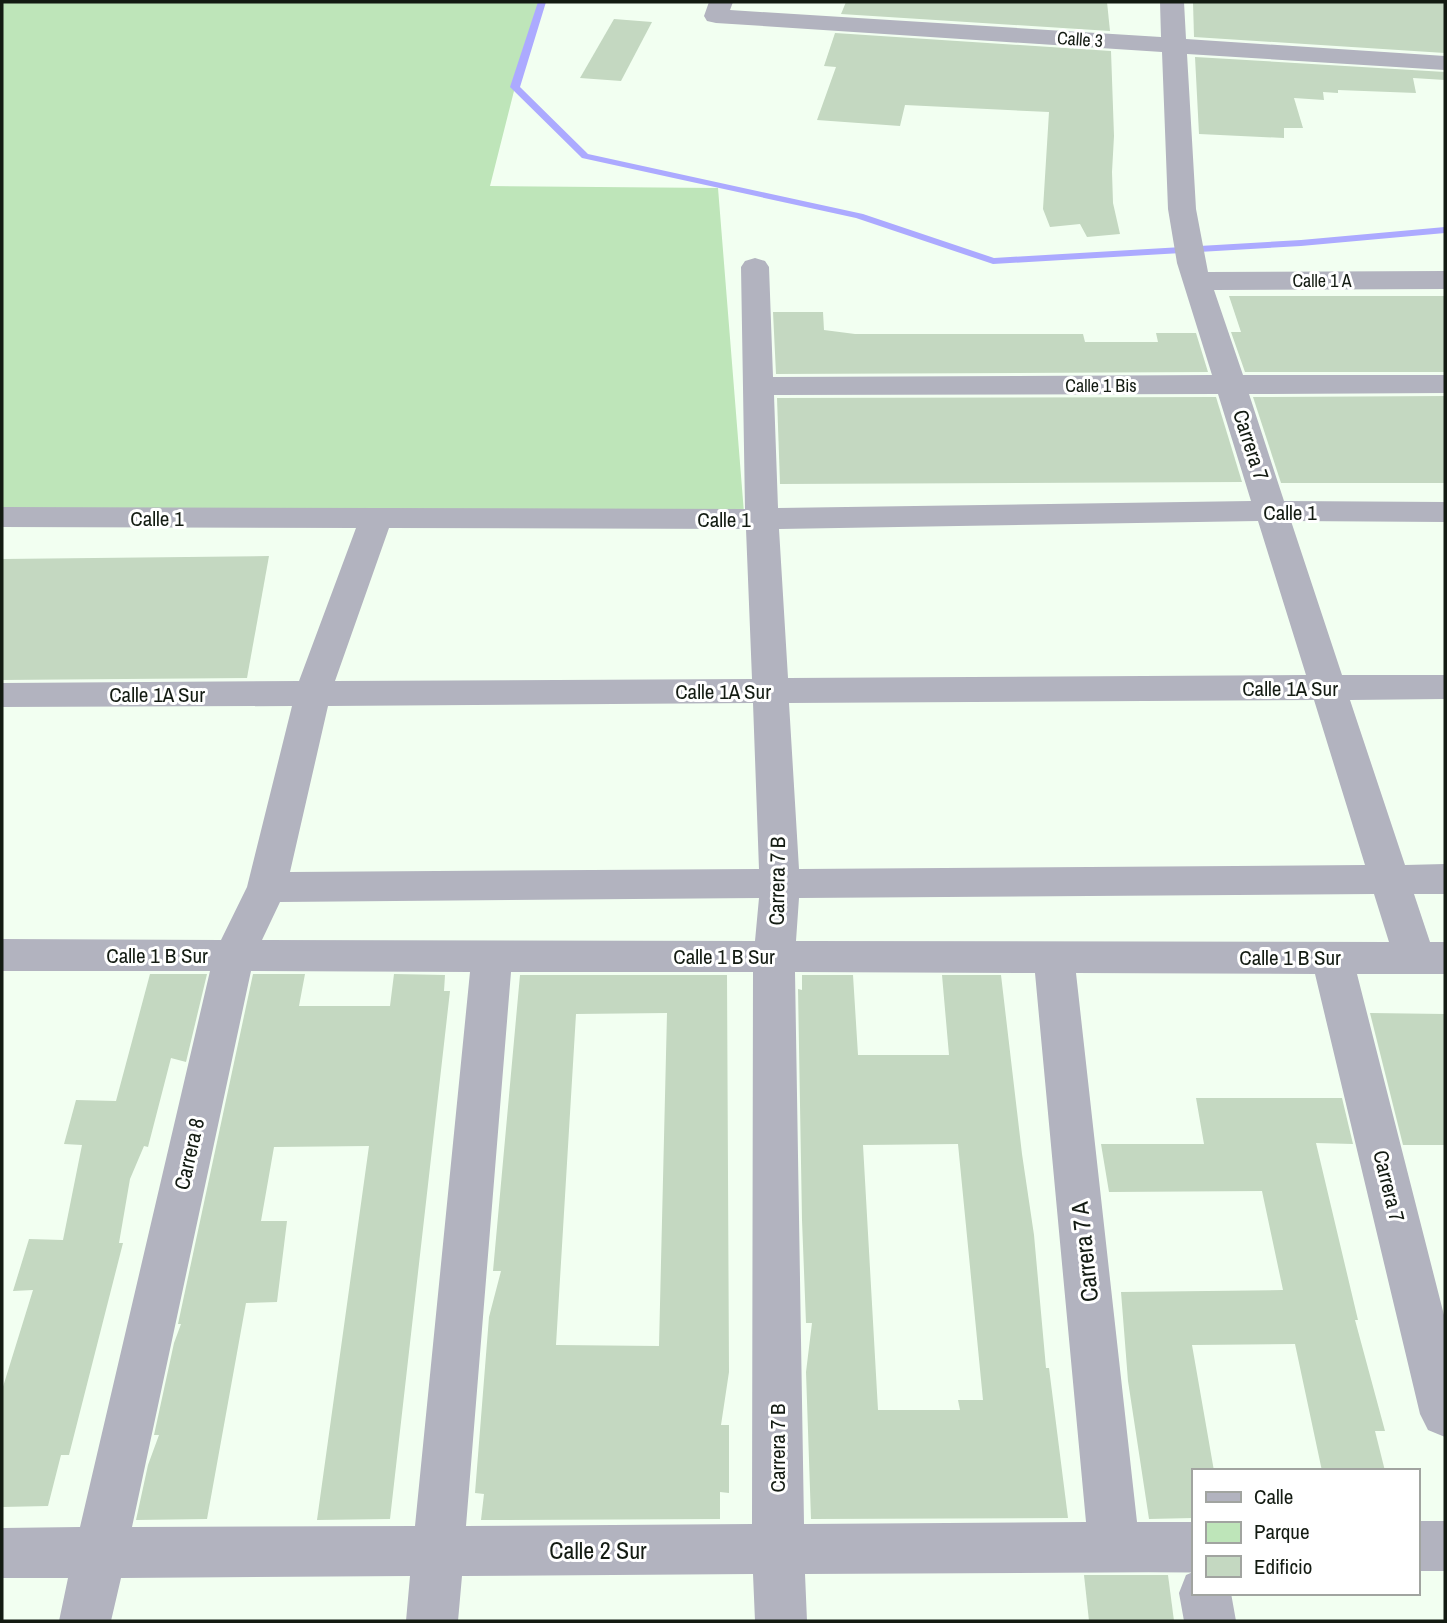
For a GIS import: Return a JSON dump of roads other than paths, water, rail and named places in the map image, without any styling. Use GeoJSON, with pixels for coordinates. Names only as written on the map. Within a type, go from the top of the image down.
{"type":"FeatureCollection","features":[{"type":"Feature","properties":{"kind":"street","name":"Carrera 7"},"geometry":{"type":"LineString","coordinates":[[1172,2],[1182,209],[1195,272],[1390,878],[1430,958]]}},
{"type":"Feature","properties":{"kind":"street","name":"Calle 3"},"geometry":{"type":"LineString","coordinates":[[718,9],[1174,46],[1445,63]]}},
{"type":"Feature","properties":{"kind":"street","name":"Carrera 7 B"},"geometry":{"type":"LineString","coordinates":[[755,267],[762,519],[780,884],[774,956],[778,1549],[781,1621]]}},
{"type":"Feature","properties":{"kind":"street","name":"Calle 1 A"},"geometry":{"type":"LineString","coordinates":[[1195,272],[1445,280]]}},
{"type":"Feature","properties":{"kind":"street","name":"Calle 1 Bis"},"geometry":{"type":"LineString","coordinates":[[758,386],[1445,383]]}},
{"type":"Feature","properties":{"kind":"street","name":"Calle 1"},"geometry":{"type":"LineString","coordinates":[[2,517],[762,519],[1445,512]]}},
{"type":"Feature","properties":{"kind":"street","name":"Carrera 8"},"geometry":{"type":"LineString","coordinates":[[85,1621],[234,955],[267,887],[313,693],[376,519]]}},
{"type":"Feature","properties":{"kind":"street","name":"Calle 1A Sur"},"geometry":{"type":"LineString","coordinates":[[2,695],[1445,687]]}},
{"type":"Feature","properties":{"kind":"street"},"geometry":{"type":"LineString","coordinates":[[267,887],[1445,879]]}},
{"type":"Feature","properties":{"kind":"street","name":"Calle 1 B Sur"},"geometry":{"type":"LineString","coordinates":[[2,955],[1430,958]]}},
{"type":"Feature","properties":{"kind":"street"},"geometry":{"type":"LineString","coordinates":[[432,1621],[492,956]]}},
{"type":"Feature","properties":{"kind":"street","name":"Carrera 7 A"},"geometry":{"type":"LineString","coordinates":[[1054,957],[1114,1548]]}},
{"type":"Feature","properties":{"kind":"street","name":"Carrera 7"},"geometry":{"type":"LineString","coordinates":[[1332,958],[1445,1414]]}},
{"type":"Feature","properties":{"kind":"street"},"geometry":{"type":"LineString","coordinates":[[1419,1546],[1445,1546]]}},
{"type":"Feature","properties":{"kind":"street","name":"Calle 2 Sur"},"geometry":{"type":"LineString","coordinates":[[2,1553],[1192,1547]]}},
{"type":"Feature","properties":{"kind":"street"},"geometry":{"type":"LineString","coordinates":[[1205,1595],[1210,1621]]}},
{"type":"Feature","properties":{"kind":"waterway"},"geometry":{"type":"LineString","coordinates":[[542,2],[515,87],[585,156],[859,216],[993,261],[1301,243],[1445,230]]}}]}
